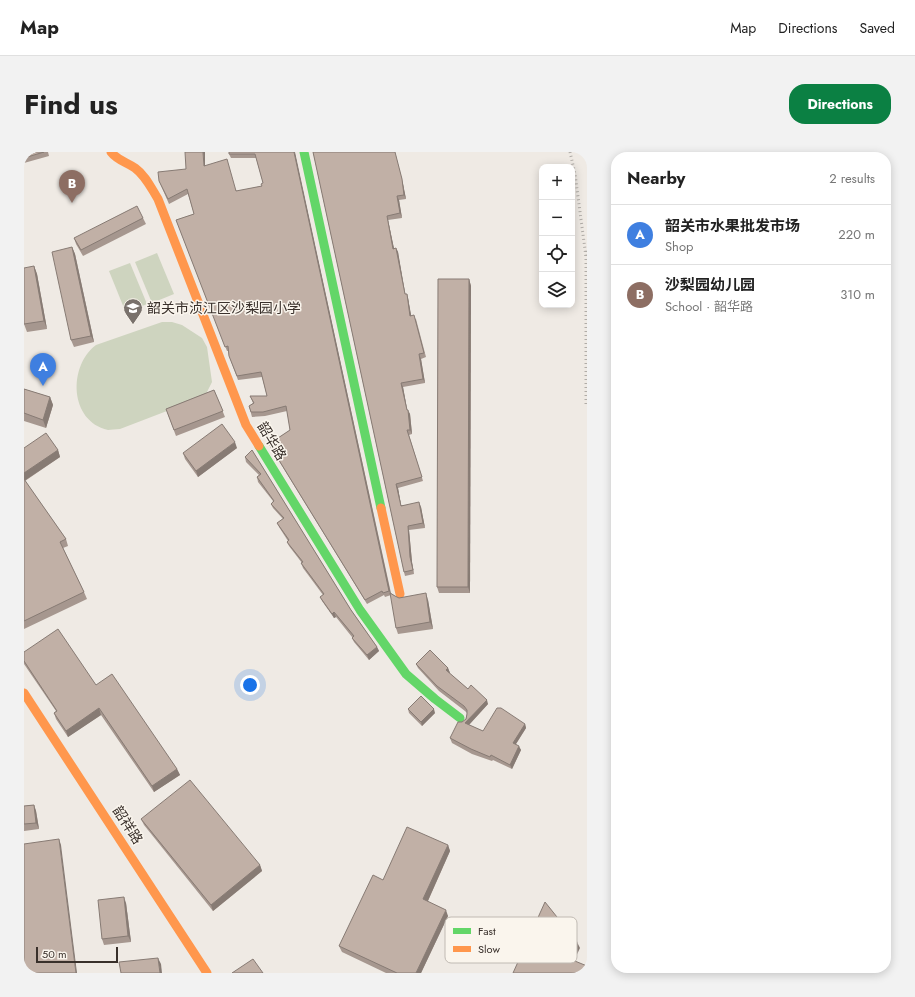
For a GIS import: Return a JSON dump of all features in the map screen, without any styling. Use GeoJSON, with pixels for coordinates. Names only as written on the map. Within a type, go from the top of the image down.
{"type":"FeatureCollection","features":[{"type":"Feature","properties":{"kind":"street","name":"韶华路"},"geometry":{"type":"LineString","coordinates":[[111,152],[115,159],[138,170],[158,199],[246,425],[352,597],[406,674],[460,718]]}},
{"type":"Feature","properties":{"kind":"street"},"geometry":{"type":"LineString","coordinates":[[304,152],[400,594]]}},
{"type":"Feature","properties":{"kind":"street","name":"韶祥路"},"geometry":{"type":"LineString","coordinates":[[24,693],[208,973]]}},
{"type":"Feature","properties":{"kind":"green space"},"geometry":{"type":"Polygon","coordinates":[[[157,253],[174,294],[152,303],[135,262],[157,253]]]}},
{"type":"Feature","properties":{"kind":"green space"},"geometry":{"type":"Polygon","coordinates":[[[130,263],[147,304],[126,313],[109,271],[130,263]]]}},
{"type":"Feature","properties":{"kind":"green space"},"geometry":{"type":"Polygon","coordinates":[[[162,322],[172,322],[182,325],[202,338],[207,347],[212,382],[206,394],[193,401],[120,429],[108,430],[95,425],[86,416],[80,405],[77,392],[77,379],[87,354],[96,345],[162,322]]]}},
{"type":"Feature","properties":{"kind":"building"},"geometry":{"type":"Polygon","coordinates":[[[24,152],[44,152],[24,158],[24,152]]]}},
{"type":"Feature","properties":{"kind":"building"},"geometry":{"type":"Polygon","coordinates":[[[185,152],[203,152],[204,166],[227,159],[236,191],[262,186],[261,184],[263,183],[255,154],[229,154],[229,152],[294,152],[389,591],[383,593],[382,591],[365,600],[269,444],[290,430],[286,406],[263,412],[251,412],[249,406],[254,403],[250,396],[267,396],[261,372],[237,376],[229,356],[228,346],[225,347],[176,220],[194,214],[187,189],[168,199],[159,181],[158,172],[186,169],[185,152]]]}},
{"type":"Feature","properties":{"kind":"building"},"geometry":{"type":"Polygon","coordinates":[[[313,152],[395,152],[402,179],[404,195],[397,196],[400,213],[387,216],[393,249],[396,248],[405,294],[407,294],[410,316],[414,315],[424,353],[419,354],[423,379],[401,383],[408,410],[410,430],[407,430],[422,477],[396,484],[401,506],[419,502],[423,523],[408,526],[410,557],[413,570],[404,572],[313,152]]]}},
{"type":"Feature","properties":{"kind":"building"},"geometry":{"type":"Polygon","coordinates":[[[137,206],[143,218],[81,250],[74,238],[137,206]]]}},
{"type":"Feature","properties":{"kind":"building"},"geometry":{"type":"Polygon","coordinates":[[[72,247],[91,336],[71,340],[52,252],[72,247]]]}},
{"type":"Feature","properties":{"kind":"building"},"geometry":{"type":"Polygon","coordinates":[[[34,266],[44,321],[24,324],[24,268],[34,266]]]}},
{"type":"Feature","properties":{"kind":"building"},"geometry":{"type":"Polygon","coordinates":[[[438,279],[469,279],[468,587],[437,587],[438,279]]]}},
{"type":"Feature","properties":{"kind":"building"},"geometry":{"type":"Polygon","coordinates":[[[24,389],[50,397],[43,420],[24,413],[24,389]]]}},
{"type":"Feature","properties":{"kind":"building"},"geometry":{"type":"Polygon","coordinates":[[[214,390],[223,411],[174,430],[166,409],[214,390]]]}},
{"type":"Feature","properties":{"kind":"building"},"geometry":{"type":"Polygon","coordinates":[[[222,424],[235,442],[196,471],[183,453],[222,424]]]}},
{"type":"Feature","properties":{"kind":"building"},"geometry":{"type":"Polygon","coordinates":[[[46,433],[58,450],[24,473],[24,448],[46,433]]]}},
{"type":"Feature","properties":{"kind":"building"},"geometry":{"type":"Polygon","coordinates":[[[252,450],[351,610],[377,647],[367,655],[352,638],[354,636],[334,612],[332,614],[320,597],[324,594],[301,563],[303,562],[287,542],[289,540],[277,523],[284,518],[271,504],[274,501],[257,477],[261,474],[245,457],[252,450]]]}},
{"type":"Feature","properties":{"kind":"building"},"geometry":{"type":"Polygon","coordinates":[[[24,479],[66,539],[60,542],[84,592],[24,621],[24,479]]]}},
{"type":"Feature","properties":{"kind":"building"},"geometry":{"type":"Polygon","coordinates":[[[390,593],[399,598],[426,593],[430,622],[396,628],[390,593]]]}},
{"type":"Feature","properties":{"kind":"building"},"geometry":{"type":"Polygon","coordinates":[[[58,629],[96,685],[112,674],[177,769],[152,786],[99,708],[66,731],[54,713],[57,711],[24,661],[24,652],[58,629]]]}},
{"type":"Feature","properties":{"kind":"building"},"geometry":{"type":"Polygon","coordinates":[[[430,650],[448,668],[446,670],[468,689],[471,685],[487,700],[465,723],[483,731],[497,708],[501,708],[525,724],[513,743],[519,746],[510,765],[491,755],[490,757],[471,749],[450,738],[458,722],[462,722],[466,719],[467,710],[464,706],[437,686],[416,664],[430,650]]]}},
{"type":"Feature","properties":{"kind":"building"},"geometry":{"type":"Polygon","coordinates":[[[421,696],[434,709],[421,722],[408,709],[421,696]]]}},
{"type":"Feature","properties":{"kind":"building"},"geometry":{"type":"Polygon","coordinates":[[[190,780],[260,865],[211,905],[141,819],[190,780]]]}},
{"type":"Feature","properties":{"kind":"building"},"geometry":{"type":"Polygon","coordinates":[[[34,805],[36,823],[24,824],[24,806],[34,805]]]}},
{"type":"Feature","properties":{"kind":"building"},"geometry":{"type":"Polygon","coordinates":[[[407,827],[448,845],[423,899],[446,910],[416,973],[397,973],[339,946],[373,875],[383,880],[407,827]]]}},
{"type":"Feature","properties":{"kind":"building"},"geometry":{"type":"Polygon","coordinates":[[[59,839],[76,973],[24,973],[24,844],[59,839]]]}},
{"type":"Feature","properties":{"kind":"building"},"geometry":{"type":"Polygon","coordinates":[[[124,897],[128,936],[102,939],[98,900],[124,897]]]}},
{"type":"Feature","properties":{"kind":"building"},"geometry":{"type":"Polygon","coordinates":[[[545,902],[557,917],[538,917],[545,902]]]}},
{"type":"Feature","properties":{"kind":"building"},"geometry":{"type":"Polygon","coordinates":[[[158,958],[160,973],[121,973],[119,962],[158,958]]]}},
{"type":"Feature","properties":{"kind":"building"},"geometry":{"type":"Polygon","coordinates":[[[253,959],[263,973],[232,973],[253,959]]]}},
{"type":"Feature","properties":{"kind":"building"},"geometry":{"type":"Polygon","coordinates":[[[577,962],[587,966],[587,973],[513,973],[518,963],[577,962]]]}},
{"type":"Feature","properties":{"kind":"railway"},"geometry":{"type":"LineString","coordinates":[[570,152],[575,174],[586,257]]}},
{"type":"Feature","properties":{"kind":"railway"},"geometry":{"type":"LineString","coordinates":[[586,251],[586,406]]}},
{"type":"Feature","properties":{"kind":"traffic: fast"},"geometry":{"type":"LineString","coordinates":[[304,152],[381,508]]}},
{"type":"Feature","properties":{"kind":"traffic: fast"},"geometry":{"type":"LineString","coordinates":[[259,446],[360,610],[406,674],[460,718]]}},
{"type":"Feature","properties":{"kind":"traffic: slow"},"geometry":{"type":"LineString","coordinates":[[111,152],[113,155],[139,171],[148,182],[158,199],[246,425],[259,446]]}},
{"type":"Feature","properties":{"kind":"traffic: slow"},"geometry":{"type":"LineString","coordinates":[[381,508],[400,594]]}},
{"type":"Feature","properties":{"kind":"traffic: slow"},"geometry":{"type":"LineString","coordinates":[[24,693],[207,973]]}},
{"type":"Feature","properties":{"kind":"place","name":"沙梨园幼儿园"},"geometry":{"type":"Point","coordinates":[72,203]}},
{"type":"Feature","properties":{"kind":"place","name":"韶关市浈江区沙梨园小学"},"geometry":{"type":"Point","coordinates":[133,325]}},
{"type":"Feature","properties":{"kind":"place","name":"韶关市水果批发市场"},"geometry":{"type":"Point","coordinates":[43,386]}}]}
